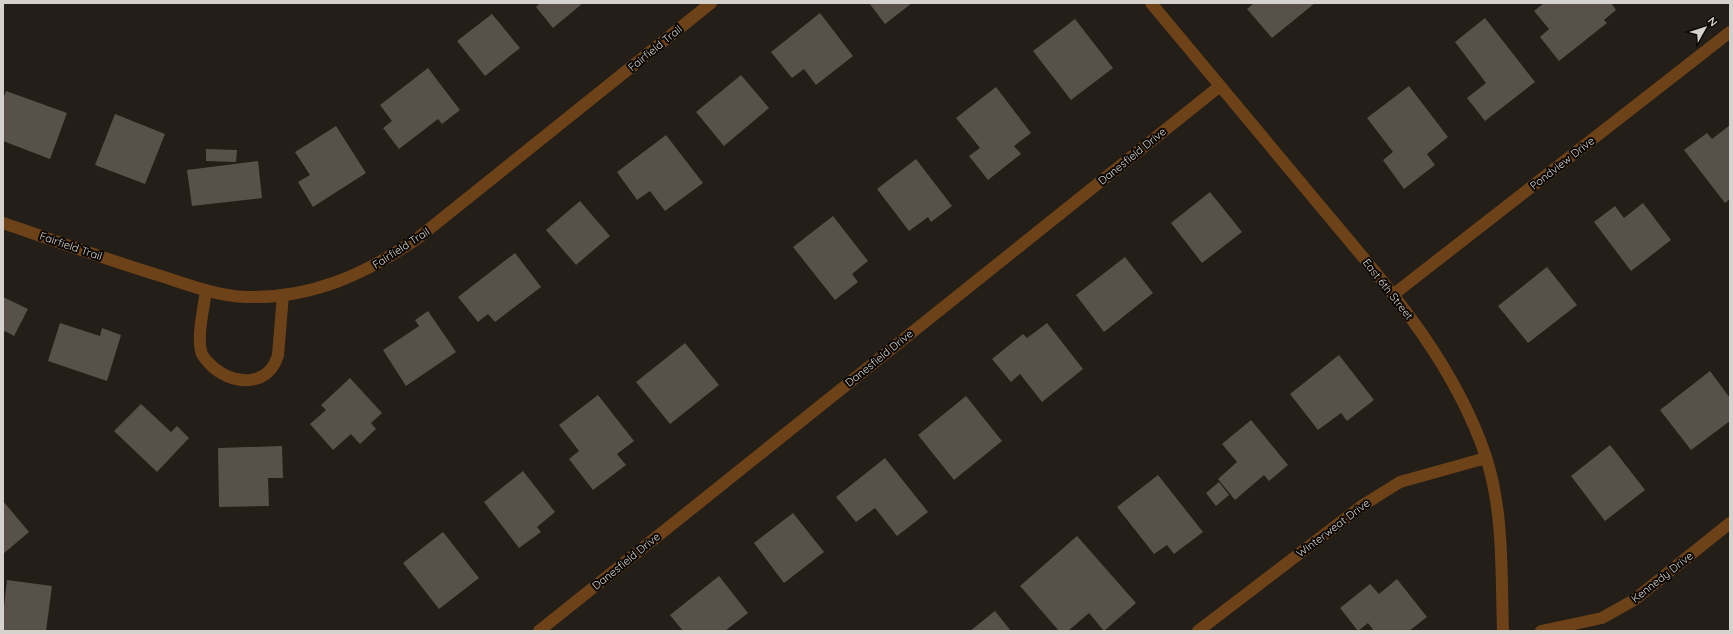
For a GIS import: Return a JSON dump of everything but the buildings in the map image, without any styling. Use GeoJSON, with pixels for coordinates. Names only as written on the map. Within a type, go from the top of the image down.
{"type":"FeatureCollection","features":[{"type":"Feature","properties":{"kind":"street","name":"Fairfield Trail"},"geometry":{"type":"LineString","coordinates":[[3,223],[206,290],[245,297],[284,295],[313,289],[366,270],[390,257],[418,238],[711,3]]}},
{"type":"Feature","properties":{"kind":"street","name":"East 6th Street"},"geometry":{"type":"LineString","coordinates":[[1151,3],[1394,294],[1437,356],[1456,388],[1472,422],[1486,458],[1494,489],[1500,527],[1503,631]]}},
{"type":"Feature","properties":{"kind":"street","name":"Pondview Drive"},"geometry":{"type":"LineString","coordinates":[[1394,294],[1730,32]]}},
{"type":"Feature","properties":{"kind":"street","name":"Danesfield Drive"},"geometry":{"type":"LineString","coordinates":[[539,631],[1220,86]]}},
{"type":"Feature","properties":{"kind":"street"},"geometry":{"type":"LineString","coordinates":[[206,290],[200,345],[203,356],[223,376],[246,381],[260,378],[276,363],[284,295]]}},
{"type":"Feature","properties":{"kind":"street","name":"Winterweat Drive"},"geometry":{"type":"LineString","coordinates":[[1198,631],[1363,505],[1384,491],[1400,482],[1486,458]]}},
{"type":"Feature","properties":{"kind":"street","name":"Kennedy Drive"},"geometry":{"type":"LineString","coordinates":[[1541,631],[1602,618],[1634,600],[1730,523]]}}]}
